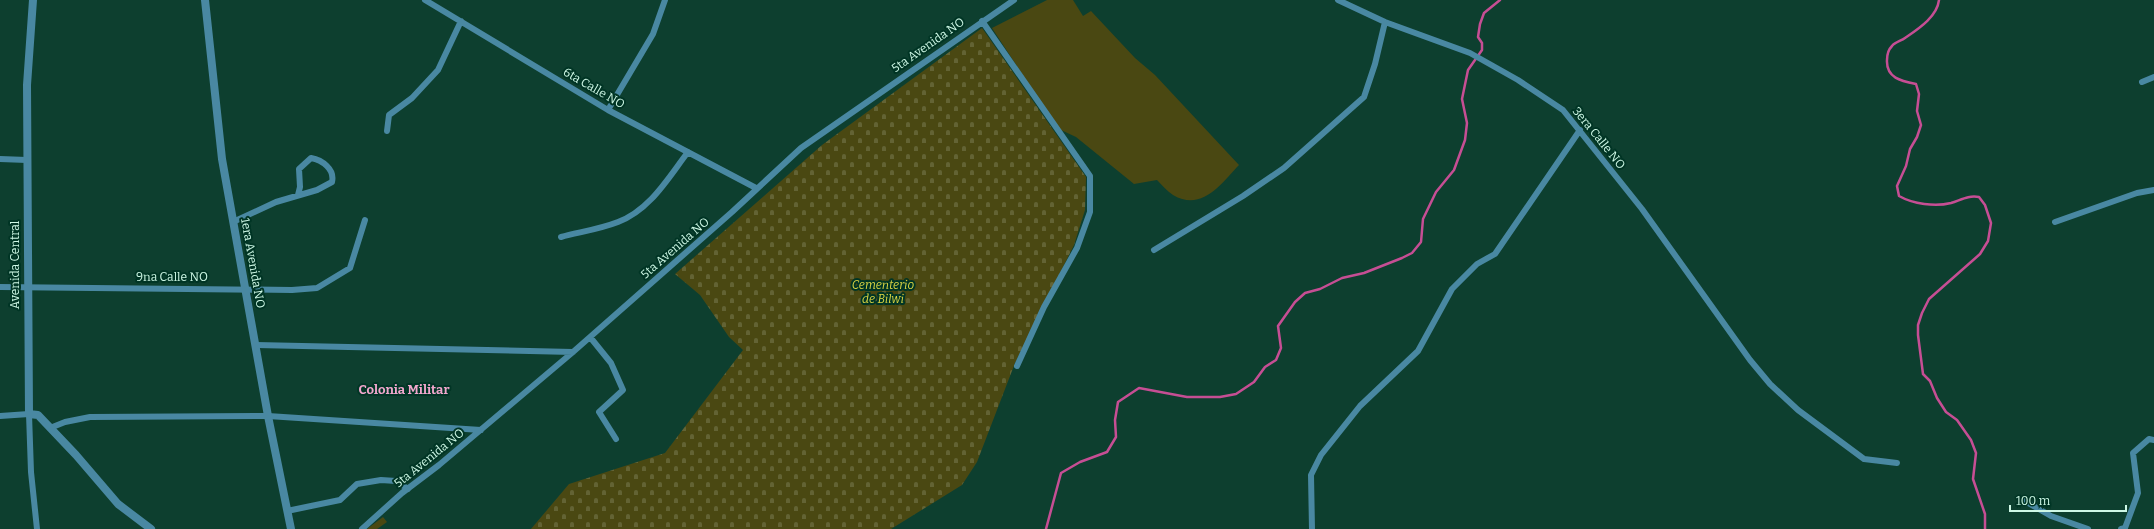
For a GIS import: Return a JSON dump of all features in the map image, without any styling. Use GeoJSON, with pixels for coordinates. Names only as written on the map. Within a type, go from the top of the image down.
{"type":"FeatureCollection","features":[{"type":"Feature","properties":{"kind":"street","name":"Avenida Central"},"geometry":{"type":"LineString","coordinates":[[32,0],[27,85],[27,287],[31,472],[37,529]]}},
{"type":"Feature","properties":{"kind":"street","name":"1era Avenida NO"},"geometry":{"type":"LineString","coordinates":[[205,0],[222,159],[268,416],[291,529]]}},
{"type":"Feature","properties":{"kind":"street","name":"6ta Calle NO"},"geometry":{"type":"LineString","coordinates":[[425,0],[608,110],[756,188]]}},
{"type":"Feature","properties":{"kind":"street"},"geometry":{"type":"LineString","coordinates":[[608,110],[653,34],[665,0]]}},
{"type":"Feature","properties":{"kind":"street","name":"5ta Avenida NO"},"geometry":{"type":"LineString","coordinates":[[362,529],[408,488],[481,430],[573,352],[732,212],[756,188],[801,148],[1012,0]]}},
{"type":"Feature","properties":{"kind":"street","name":"3era Calle NO"},"geometry":{"type":"LineString","coordinates":[[1338,0],[1385,22],[1470,53],[1518,80],[1563,110],[1642,209],[1752,363],[1770,384],[1798,410],[1864,459],[1897,463]]}},
{"type":"Feature","properties":{"kind":"street"},"geometry":{"type":"LineString","coordinates":[[387,131],[390,115],[412,98],[438,70],[461,21]]}},
{"type":"Feature","properties":{"kind":"street"},"geometry":{"type":"LineString","coordinates":[[982,21],[1090,176],[1090,212],[1077,248],[1044,307],[1017,366]]}},
{"type":"Feature","properties":{"kind":"street"},"geometry":{"type":"LineString","coordinates":[[1154,250],[1243,196],[1284,168],[1364,97],[1375,64],[1385,22]]}},
{"type":"Feature","properties":{"kind":"street"},"geometry":{"type":"LineString","coordinates":[[2142,82],[2154,77]]}},
{"type":"Feature","properties":{"kind":"street"},"geometry":{"type":"LineString","coordinates":[[1312,529],[1312,476],[1321,455],[1360,406],[1418,351],[1452,289],[1477,264],[1495,254],[1580,130]]}},
{"type":"Feature","properties":{"kind":"street"},"geometry":{"type":"LineString","coordinates":[[561,237],[618,222],[628,217],[655,197],[688,152]]}},
{"type":"Feature","properties":{"kind":"street"},"geometry":{"type":"LineString","coordinates":[[233,222],[276,202],[298,196],[317,190],[332,182],[332,173],[320,160],[311,158],[299,169],[300,186],[298,196]]}},
{"type":"Feature","properties":{"kind":"street"},"geometry":{"type":"LineString","coordinates":[[0,159],[26,160]]}},
{"type":"Feature","properties":{"kind":"street"},"geometry":{"type":"LineString","coordinates":[[2055,222],[2137,193],[2154,190]]}},
{"type":"Feature","properties":{"kind":"street","name":"9na Calle NO"},"geometry":{"type":"LineString","coordinates":[[0,287],[292,290],[317,288],[350,268],[364,220]]}},
{"type":"Feature","properties":{"kind":"street"},"geometry":{"type":"LineString","coordinates":[[590,337],[612,363],[623,390],[599,412],[616,439]]}},
{"type":"Feature","properties":{"kind":"street"},"geometry":{"type":"LineString","coordinates":[[256,345],[573,352]]}},
{"type":"Feature","properties":{"kind":"street"},"geometry":{"type":"LineString","coordinates":[[0,416],[29,414],[38,416],[76,455],[118,504],[151,529]]}},
{"type":"Feature","properties":{"kind":"street"},"geometry":{"type":"LineString","coordinates":[[50,428],[65,422],[90,417],[268,416],[481,430]]}},
{"type":"Feature","properties":{"kind":"street"},"geometry":{"type":"LineString","coordinates":[[2121,529],[2125,528],[2138,493],[2133,453],[2149,439],[2154,440]]}},
{"type":"Feature","properties":{"kind":"street"},"geometry":{"type":"LineString","coordinates":[[287,511],[340,500],[357,484],[381,480],[396,481],[408,488]]}},
{"type":"Feature","properties":{"kind":"street"},"geometry":{"type":"LineString","coordinates":[[2023,500],[2051,516],[2088,529]]}},
{"type":"Feature","properties":{"kind":"green space"},"geometry":{"type":"Polygon","coordinates":[[[1047,0],[1073,0],[1083,16],[1091,11],[1135,58],[1155,75],[1239,165],[1218,187],[1210,194],[1193,200],[1183,199],[1173,195],[1157,180],[1134,184],[1076,137],[1061,130],[1039,100],[992,28],[1047,0]]]}},
{"type":"Feature","properties":{"kind":"green space","name":"Cementerio de Bilwi"},"geometry":{"type":"Polygon","coordinates":[[[982,28],[1086,177],[1085,210],[1074,245],[1015,363],[977,462],[962,485],[891,529],[531,529],[569,484],[665,453],[743,350],[729,337],[700,295],[675,274],[822,145],[982,28]]]}},
{"type":"Feature","properties":{"kind":"green space"},"geometry":{"type":"Polygon","coordinates":[[[383,517],[387,522],[377,529],[367,529],[383,517]]]}},
{"type":"Feature","properties":{"kind":"waterway"},"geometry":{"type":"LineString","coordinates":[[1046,529],[1061,473],[1080,462],[1107,452],[1116,437],[1115,420],[1118,402],[1139,388],[1187,397],[1220,397],[1236,394],[1254,382],[1265,367],[1276,360],[1281,348],[1278,326],[1295,302],[1305,293],[1320,289],[1342,278],[1364,273],[1412,253],[1421,242],[1423,219],[1436,192],[1454,170],[1465,140],[1467,123],[1462,99],[1468,70],[1482,50],[1482,43],[1478,37],[1480,24],[1484,13],[1500,0]]}},
{"type":"Feature","properties":{"kind":"waterway"},"geometry":{"type":"LineString","coordinates":[[1939,0],[1935,12],[1931,17],[1916,31],[1893,45],[1888,54],[1887,66],[1892,75],[1905,82],[1916,84],[1919,94],[1917,111],[1921,125],[1917,137],[1910,149],[1906,166],[1897,186],[1899,196],[1924,204],[1938,205],[1951,203],[1968,197],[1979,197],[1985,205],[1991,223],[1988,241],[1980,254],[1929,299],[1918,325],[1923,374],[1930,381],[1937,398],[1946,412],[1957,420],[1971,440],[1976,453],[1973,479],[1985,514],[1985,529]]}},
{"type":"Feature","properties":{"kind":"district","name":"Colonia Militar"},"geometry":{"type":"Point","coordinates":[404,389]}}]}
